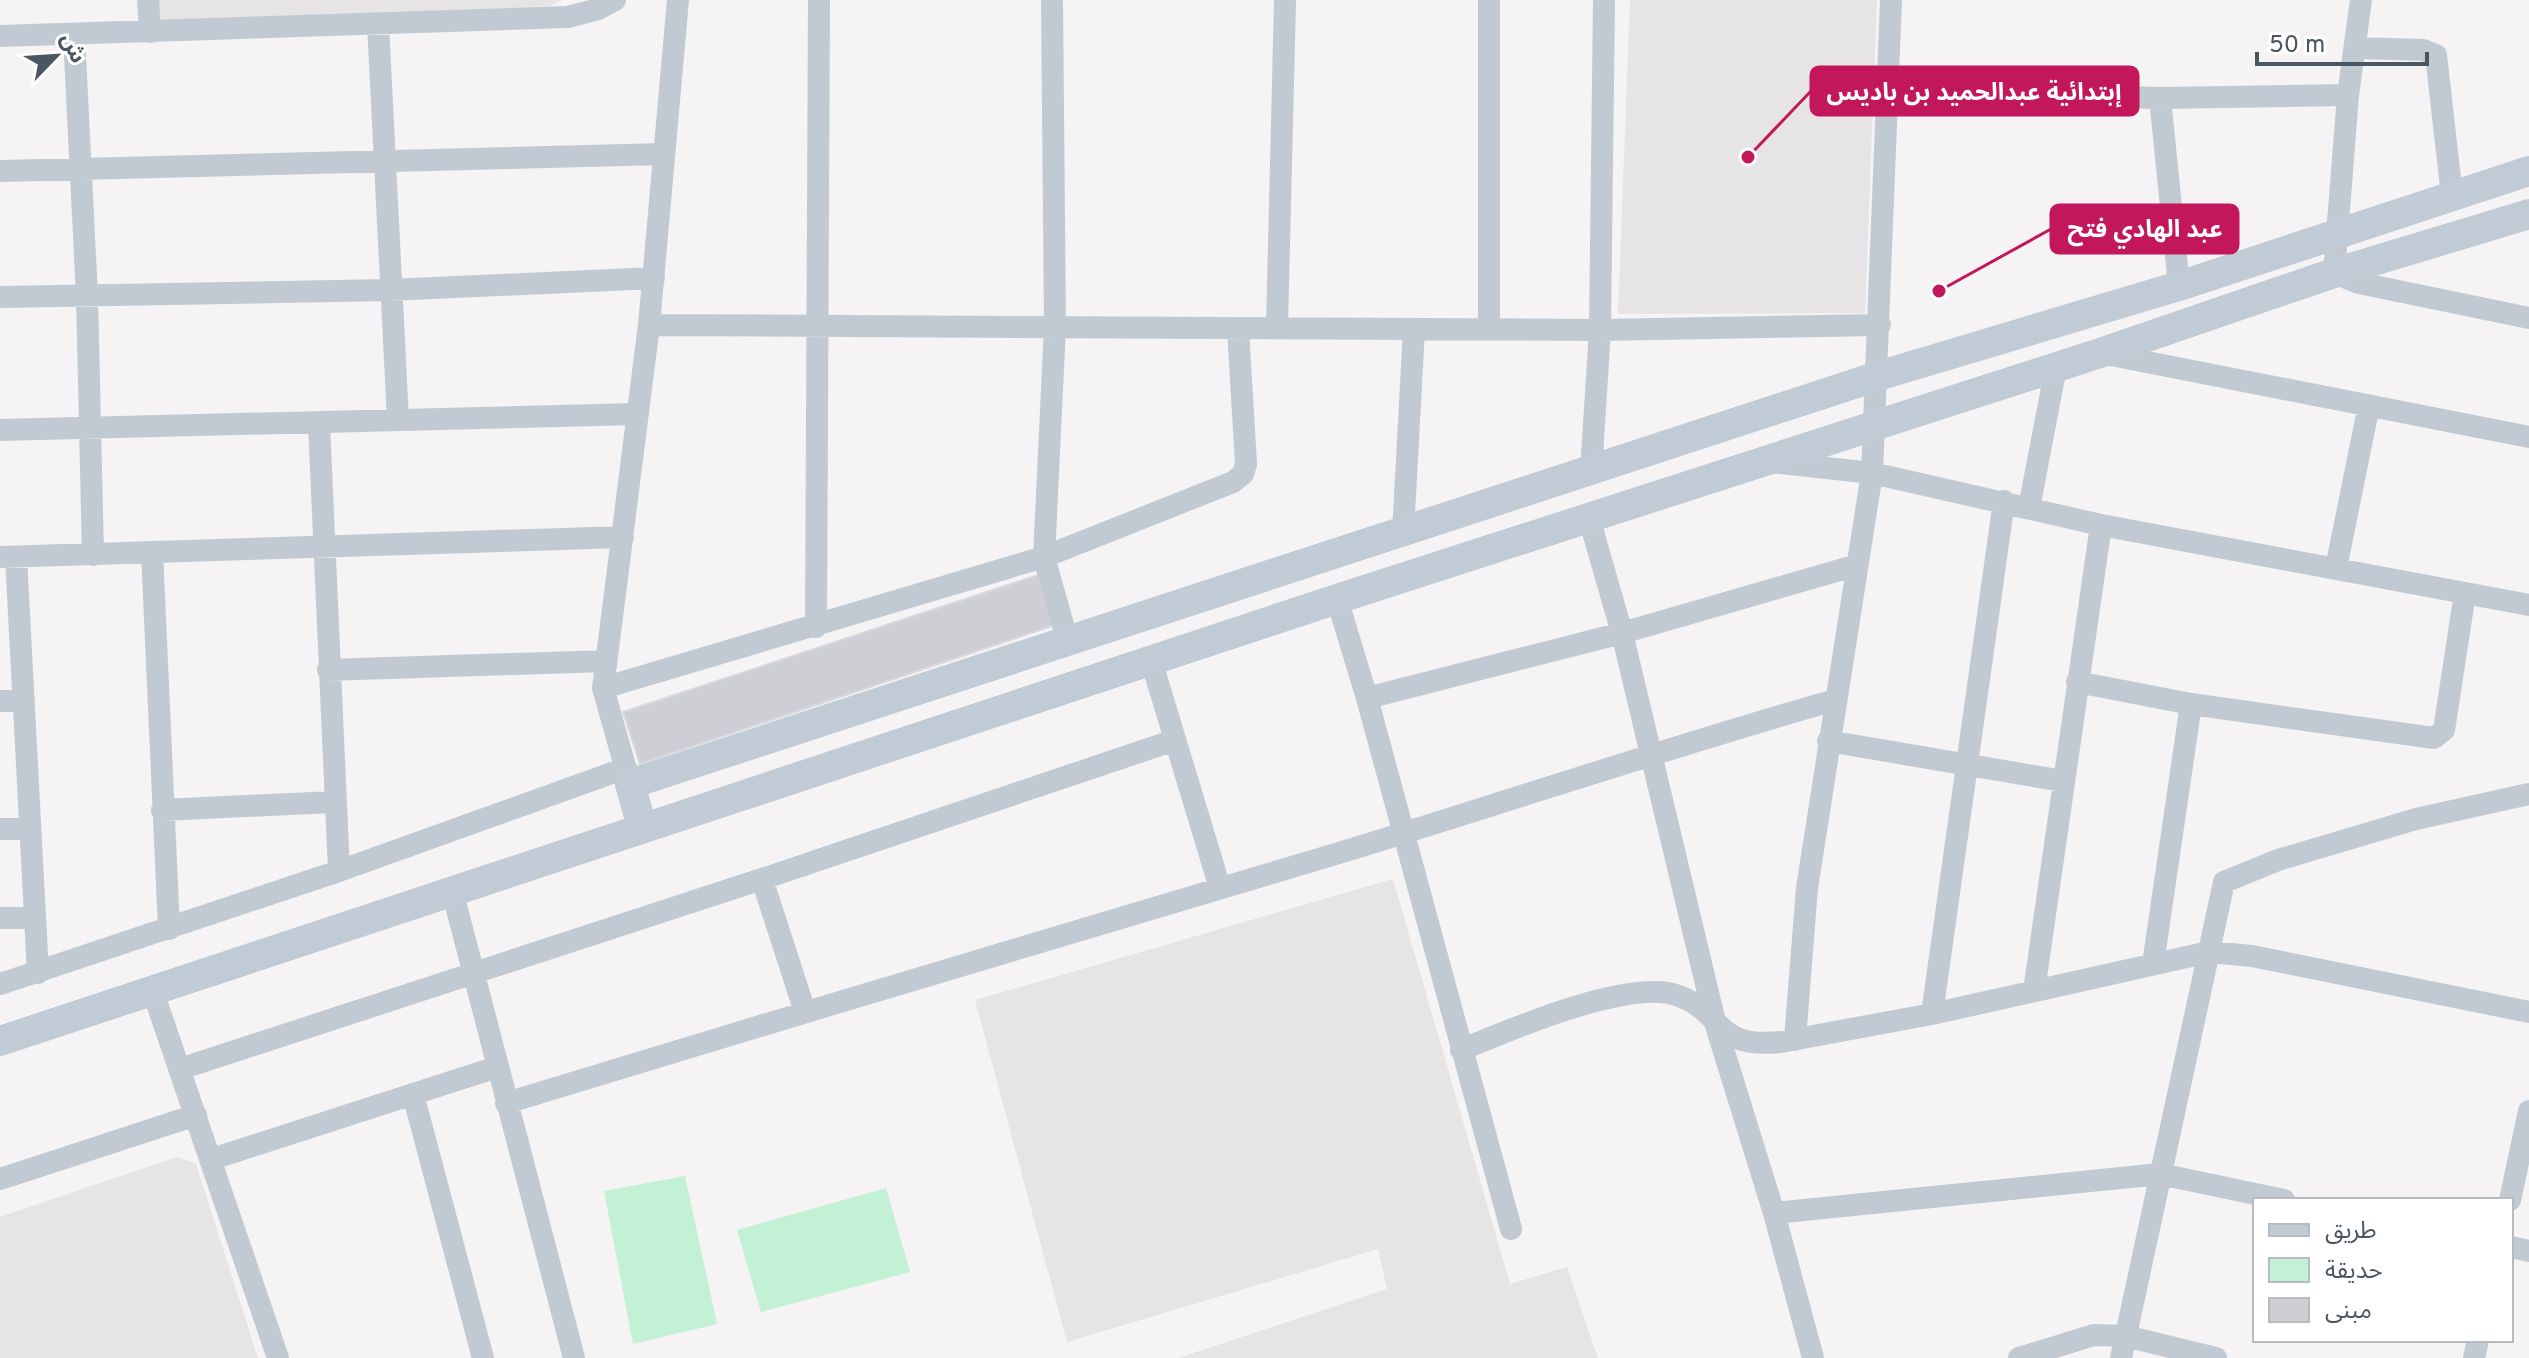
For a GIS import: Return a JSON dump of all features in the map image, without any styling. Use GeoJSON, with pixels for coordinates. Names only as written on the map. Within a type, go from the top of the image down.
{"type":"FeatureCollection","features":[{"type":"Feature","properties":{"kind":"main road"},"geometry":{"type":"LineString","coordinates":[[642,827],[628,776],[1403,533],[1878,376],[2179,286],[2529,171]]}},
{"type":"Feature","properties":{"kind":"main road"},"geometry":{"type":"LineString","coordinates":[[0,1041],[453,894],[642,827],[1337,599],[2100,353],[2334,273],[2529,214]]}},
{"type":"Feature","properties":{"kind":"street"},"geometry":{"type":"LineString","coordinates":[[148,0],[150,32]]}},
{"type":"Feature","properties":{"kind":"street"},"geometry":{"type":"LineString","coordinates":[[0,36],[568,17],[598,9],[615,0]]}},
{"type":"Feature","properties":{"kind":"street"},"geometry":{"type":"LineString","coordinates":[[0,984],[628,776],[603,688],[649,325],[678,0]]}},
{"type":"Feature","properties":{"kind":"street"},"geometry":{"type":"LineString","coordinates":[[816,627],[820,326],[819,0]]}},
{"type":"Feature","properties":{"kind":"street"},"geometry":{"type":"LineString","coordinates":[[1052,0],[1055,327],[1044,557],[1067,639]]}},
{"type":"Feature","properties":{"kind":"street"},"geometry":{"type":"LineString","coordinates":[[1277,327],[1285,0]]}},
{"type":"Feature","properties":{"kind":"street"},"geometry":{"type":"LineString","coordinates":[[1489,0],[1489,329]]}},
{"type":"Feature","properties":{"kind":"street"},"geometry":{"type":"LineString","coordinates":[[1591,471],[1600,330],[1604,0]]}},
{"type":"Feature","properties":{"kind":"street"},"geometry":{"type":"LineString","coordinates":[[1795,1040],[1807,888],[1872,473],[1891,0]]}},
{"type":"Feature","properties":{"kind":"street"},"geometry":{"type":"LineString","coordinates":[[2361,0],[2357,48],[2348,95],[2334,273],[2359,283],[2529,318]]}},
{"type":"Feature","properties":{"kind":"street"},"geometry":{"type":"LineString","coordinates":[[378,24],[398,420]]}},
{"type":"Feature","properties":{"kind":"street"},"geometry":{"type":"LineString","coordinates":[[74,35],[83,170],[93,555]]}},
{"type":"Feature","properties":{"kind":"street"},"geometry":{"type":"LineString","coordinates":[[2357,48],[2423,50],[2436,55],[2452,196]]}},
{"type":"Feature","properties":{"kind":"street"},"geometry":{"type":"LineString","coordinates":[[1888,91],[2160,98],[2348,95]]}},
{"type":"Feature","properties":{"kind":"street"},"geometry":{"type":"LineString","coordinates":[[2160,98],[2179,286]]}},
{"type":"Feature","properties":{"kind":"street"},"geometry":{"type":"LineString","coordinates":[[0,171],[383,158],[664,154]]}},
{"type":"Feature","properties":{"kind":"street"},"geometry":{"type":"LineString","coordinates":[[0,297],[390,290],[654,278]]}},
{"type":"Feature","properties":{"kind":"street"},"geometry":{"type":"LineString","coordinates":[[649,325],[1600,330],[1880,325]]}},
{"type":"Feature","properties":{"kind":"street"},"geometry":{"type":"LineString","coordinates":[[603,688],[1044,557],[1233,482],[1243,474],[1246,451],[1238,329]]}},
{"type":"Feature","properties":{"kind":"street"},"geometry":{"type":"LineString","coordinates":[[1403,533],[1414,329]]}},
{"type":"Feature","properties":{"kind":"street"},"geometry":{"type":"LineString","coordinates":[[2100,353],[2529,437]]}},
{"type":"Feature","properties":{"kind":"street"},"geometry":{"type":"LineString","coordinates":[[2029,508],[2056,367]]}},
{"type":"Feature","properties":{"kind":"street"},"geometry":{"type":"LineString","coordinates":[[2336,568],[2369,405]]}},
{"type":"Feature","properties":{"kind":"street"},"geometry":{"type":"LineString","coordinates":[[0,430],[638,414]]}},
{"type":"Feature","properties":{"kind":"street"},"geometry":{"type":"LineString","coordinates":[[319,424],[333,802],[339,871]]}},
{"type":"Feature","properties":{"kind":"street"},"geometry":{"type":"LineString","coordinates":[[1767,461],[1872,473],[2101,525],[2529,605]]}},
{"type":"Feature","properties":{"kind":"street"},"geometry":{"type":"LineString","coordinates":[[1932,1014],[2004,501]]}},
{"type":"Feature","properties":{"kind":"street"},"geometry":{"type":"LineString","coordinates":[[1589,518],[1622,633],[1716,1026],[1774,1213],[1813,1358]]}},
{"type":"Feature","properties":{"kind":"street"},"geometry":{"type":"LineString","coordinates":[[2034,991],[2101,525]]}},
{"type":"Feature","properties":{"kind":"street"},"geometry":{"type":"LineString","coordinates":[[38,973],[24,701],[8,557],[623,537]]}},
{"type":"Feature","properties":{"kind":"street"},"geometry":{"type":"LineString","coordinates":[[152,552],[169,929]]}},
{"type":"Feature","properties":{"kind":"street"},"geometry":{"type":"LineString","coordinates":[[1367,698],[1622,633],[1857,565]]}},
{"type":"Feature","properties":{"kind":"street"},"geometry":{"type":"LineString","coordinates":[[2077,682],[2191,704],[2439,737],[2444,730],[2465,593]]}},
{"type":"Feature","properties":{"kind":"street"},"geometry":{"type":"LineString","coordinates":[[1337,599],[1367,698],[1511,1229]]}},
{"type":"Feature","properties":{"kind":"street"},"geometry":{"type":"LineString","coordinates":[[1151,660],[1220,888]]}},
{"type":"Feature","properties":{"kind":"street"},"geometry":{"type":"LineString","coordinates":[[328,670],[605,661]]}},
{"type":"Feature","properties":{"kind":"street"},"geometry":{"type":"LineString","coordinates":[[506,1103],[1402,833],[1650,753],[1835,700]]}},
{"type":"Feature","properties":{"kind":"street"},"geometry":{"type":"LineString","coordinates":[[0,701],[24,701]]}},
{"type":"Feature","properties":{"kind":"street"},"geometry":{"type":"LineString","coordinates":[[2153,964],[2191,704]]}},
{"type":"Feature","properties":{"kind":"street"},"geometry":{"type":"LineString","coordinates":[[180,1069],[1175,740]]}},
{"type":"Feature","properties":{"kind":"street"},"geometry":{"type":"LineString","coordinates":[[1828,741],[2063,781]]}},
{"type":"Feature","properties":{"kind":"street"},"geometry":{"type":"LineString","coordinates":[[2123,1347],[2209,952],[2220,888],[2233,877],[2416,819],[2529,794]]}},
{"type":"Feature","properties":{"kind":"street"},"geometry":{"type":"LineString","coordinates":[[162,810],[333,802]]}},
{"type":"Feature","properties":{"kind":"street"},"geometry":{"type":"LineString","coordinates":[[0,829],[30,829]]}},
{"type":"Feature","properties":{"kind":"street"},"geometry":{"type":"LineString","coordinates":[[762,879],[805,1012]]}},
{"type":"Feature","properties":{"kind":"street"},"geometry":{"type":"LineString","coordinates":[[453,894],[574,1358]]}},
{"type":"Feature","properties":{"kind":"street"},"geometry":{"type":"LineString","coordinates":[[0,918],[35,918]]}},
{"type":"Feature","properties":{"kind":"street"},"geometry":{"type":"LineString","coordinates":[[1461,1050],[1515,1028],[1637,993],[1668,992],[1683,997],[1716,1026],[1739,1041],[1758,1045],[1932,1014],[2209,952],[2252,956],[2529,1012]]}},
{"type":"Feature","properties":{"kind":"street"},"geometry":{"type":"LineString","coordinates":[[153,992],[278,1358]]}},
{"type":"Feature","properties":{"kind":"street"},"geometry":{"type":"LineString","coordinates":[[212,1159],[497,1067]]}},
{"type":"Feature","properties":{"kind":"street"},"geometry":{"type":"LineString","coordinates":[[413,1094],[483,1358]]}},
{"type":"Feature","properties":{"kind":"street"},"geometry":{"type":"LineString","coordinates":[[2510,1198],[2529,1111]]}},
{"type":"Feature","properties":{"kind":"street"},"geometry":{"type":"LineString","coordinates":[[0,1179],[196,1115]]}},
{"type":"Feature","properties":{"kind":"street"},"geometry":{"type":"LineString","coordinates":[[1774,1213],[2160,1174],[2274,1198]]}},
{"type":"Feature","properties":{"kind":"street"},"geometry":{"type":"LineString","coordinates":[[2019,1358],[2080,1338],[2123,1347],[2216,1358]]}},
{"type":"Feature","properties":{"kind":"shaded area"},"geometry":{"type":"Polygon","coordinates":[[[158,0],[562,0],[550,6],[159,27],[158,0]]]}},
{"type":"Feature","properties":{"kind":"shaded area"},"geometry":{"type":"Polygon","coordinates":[[[1630,0],[1877,0],[1865,313],[1618,314],[1630,0]]]}},
{"type":"Feature","properties":{"kind":"shaded area"},"geometry":{"type":"Polygon","coordinates":[[[1393,879],[1510,1284],[1567,1267],[1598,1358],[1178,1358],[1387,1289],[1378,1249],[1067,1342],[975,1000],[1393,879]]]}},
{"type":"Feature","properties":{"kind":"shaded area"},"geometry":{"type":"Polygon","coordinates":[[[177,1157],[196,1164],[258,1358],[0,1358],[0,1217],[177,1157]]]}},
{"type":"Feature","properties":{"kind":"green space"},"geometry":{"type":"Polygon","coordinates":[[[685,1176],[717,1324],[633,1344],[604,1191],[685,1176]]]}},
{"type":"Feature","properties":{"kind":"green space"},"geometry":{"type":"Polygon","coordinates":[[[886,1188],[910,1272],[761,1312],[737,1230],[886,1188]]]}},
{"type":"Feature","properties":{"kind":"building"},"geometry":{"type":"Polygon","coordinates":[[[1038,575],[1055,625],[640,764],[623,712],[1038,575]]]}},
{"type":"Feature","properties":{"kind":"place","name":"إبتدائية عبدالحميد بن باديس"},"geometry":{"type":"Point","coordinates":[1748,157]}},
{"type":"Feature","properties":{"kind":"place","name":"عبد الهادي فتح"},"geometry":{"type":"Point","coordinates":[1939,291]}}]}
